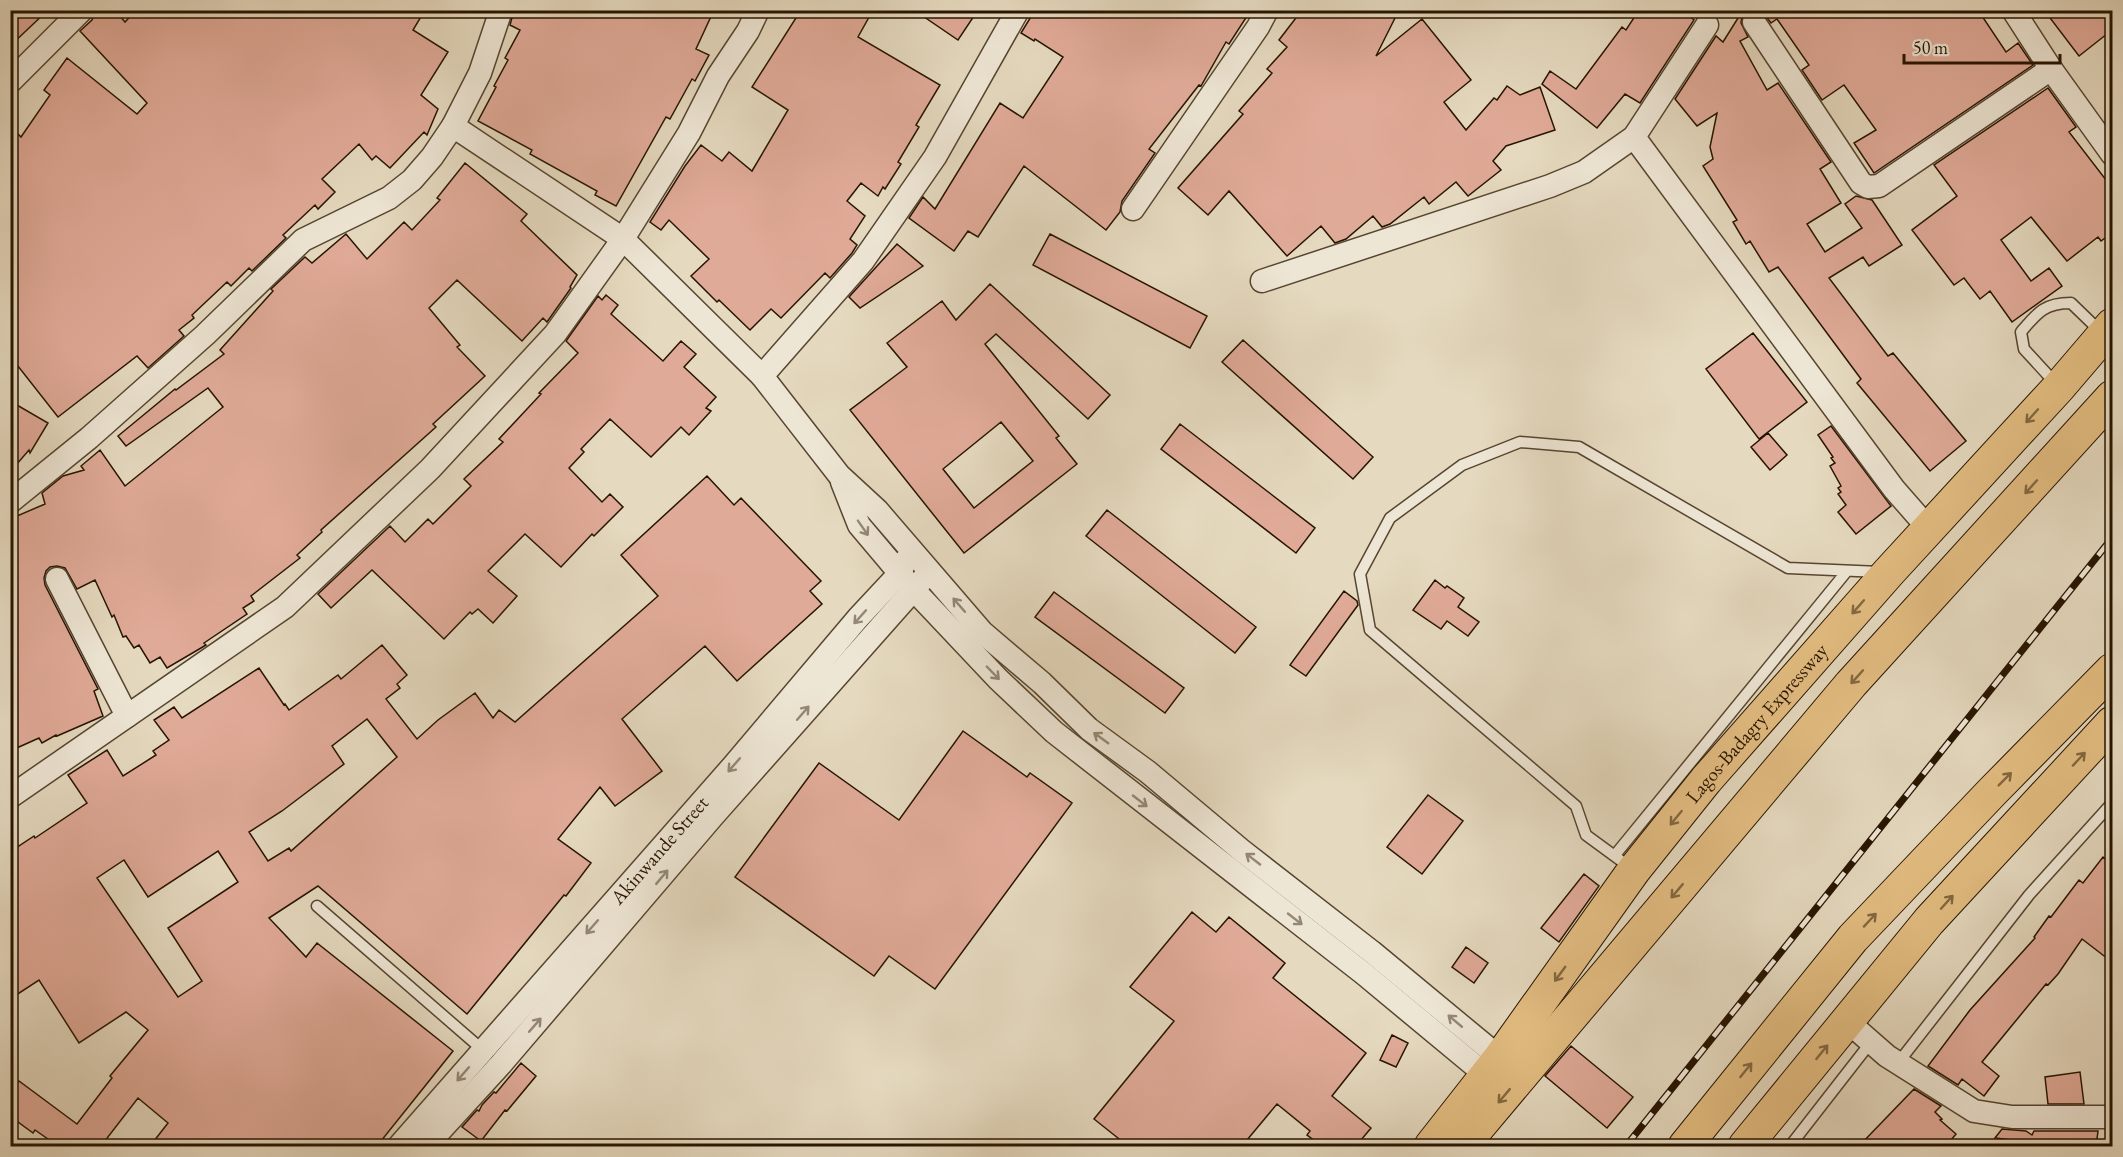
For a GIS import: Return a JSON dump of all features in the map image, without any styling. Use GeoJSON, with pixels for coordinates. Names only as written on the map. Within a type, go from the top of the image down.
{"type":"FeatureCollection","features":[{"type":"Feature","properties":{"kind":"main road","name":"Lagos-Badagry Expressway"},"geometry":{"type":"LineString","coordinates":[[1431,1146],[1493,1067],[1624,862],[1706,780],[1889,572],[2108,330]]}},
{"type":"Feature","properties":{"kind":"main road"},"geometry":{"type":"LineString","coordinates":[[1462,1146],[1851,684],[2112,397]]}},
{"type":"Feature","properties":{"kind":"main road"},"geometry":{"type":"LineString","coordinates":[[1685,1146],[1853,938],[2112,670]]}},
{"type":"Feature","properties":{"kind":"main road"},"geometry":{"type":"LineString","coordinates":[[1745,1146],[1929,921],[2112,723]]}},
{"type":"Feature","properties":{"kind":"street"},"geometry":{"type":"LineString","coordinates":[[10,82],[82,10]]}},
{"type":"Feature","properties":{"kind":"street"},"geometry":{"type":"LineString","coordinates":[[10,502],[89,438],[196,343],[303,240],[388,198],[412,180],[432,157],[453,126],[480,73],[501,10]]}},
{"type":"Feature","properties":{"kind":"street"},"geometry":{"type":"LineString","coordinates":[[10,797],[186,678],[285,607],[430,469],[555,334],[623,239],[689,133],[718,76],[748,31],[758,10]]}},
{"type":"Feature","properties":{"kind":"street"},"geometry":{"type":"LineString","coordinates":[[762,375],[862,261],[934,157],[1018,10]]}},
{"type":"Feature","properties":{"kind":"street"},"geometry":{"type":"LineString","coordinates":[[1133,209],[1258,27],[1267,10]]}},
{"type":"Feature","properties":{"kind":"street"},"geometry":{"type":"LineString","coordinates":[[2013,10],[2051,69],[2112,154]]}},
{"type":"Feature","properties":{"kind":"street"},"geometry":{"type":"LineString","coordinates":[[1754,22],[1861,183],[1868,187],[1879,186],[2051,69]]}},
{"type":"Feature","properties":{"kind":"street"},"geometry":{"type":"LineString","coordinates":[[1262,281],[1550,186],[1584,172],[1634,138],[1707,25]]}},
{"type":"Feature","properties":{"kind":"street"},"geometry":{"type":"LineString","coordinates":[[453,126],[623,239],[762,375],[839,475],[877,510],[982,632],[1042,683],[1089,729],[1148,772],[1241,850],[1372,952],[1493,1067]]}},
{"type":"Feature","properties":{"kind":"street"},"geometry":{"type":"LineString","coordinates":[[1634,138],[1894,489],[1929,529]]}},
{"type":"Feature","properties":{"kind":"street"},"geometry":{"type":"LineString","coordinates":[[839,475],[859,525],[906,581],[998,679],[1054,732],[1354,966],[1493,1067]]}},
{"type":"Feature","properties":{"kind":"street","name":"Akinwande Street"},"geometry":{"type":"LineString","coordinates":[[906,581],[911,548]]}},
{"type":"Feature","properties":{"kind":"street","name":"Akinwande Street"},"geometry":{"type":"LineString","coordinates":[[426,1146],[492,1057],[858,618],[906,581],[930,572]]}},
{"type":"Feature","properties":{"kind":"street"},"geometry":{"type":"LineString","coordinates":[[57,579],[127,716]]}},
{"type":"Feature","properties":{"kind":"street"},"geometry":{"type":"LineString","coordinates":[[1847,1021],[1898,1063],[1974,1111],[2012,1117],[2112,1117]]}},
{"type":"Feature","properties":{"kind":"street","name":"Akinwande Street"},"geometry":{"type":"LineString","coordinates":[[399,1146],[492,1057]]}},
{"type":"Feature","properties":{"kind":"lane"},"geometry":{"type":"LineString","coordinates":[[2058,387],[2024,349],[2021,332],[2035,315],[2053,303],[2071,303],[2108,330]]}},
{"type":"Feature","properties":{"kind":"lane"},"geometry":{"type":"LineString","coordinates":[[1847,571],[1624,862],[1586,835],[1576,806],[1370,630],[1360,574],[1390,518],[1462,465],[1520,442],[1579,447],[1788,568],[1889,572]]}},
{"type":"Feature","properties":{"kind":"lane"},"geometry":{"type":"LineString","coordinates":[[1898,1063],[2029,895],[2112,803]]}},
{"type":"Feature","properties":{"kind":"lane"},"geometry":{"type":"LineString","coordinates":[[317,906],[492,1057]]}},
{"type":"Feature","properties":{"kind":"lane"},"geometry":{"type":"LineString","coordinates":[[1790,1146],[1871,1042]]}},
{"type":"Feature","properties":{"kind":"building"},"geometry":{"type":"Polygon","coordinates":[[[10,10],[48,10],[10,46],[10,10]]]}},
{"type":"Feature","properties":{"kind":"building"},"geometry":{"type":"Polygon","coordinates":[[[96,10],[115,10],[125,22],[136,10],[425,10],[413,30],[448,52],[421,95],[438,109],[427,135],[424,132],[390,168],[376,156],[372,160],[359,144],[322,179],[335,192],[318,209],[315,205],[283,235],[286,238],[252,271],[249,268],[231,286],[227,282],[192,315],[194,318],[179,330],[184,336],[148,368],[137,356],[58,417],[10,356],[10,126],[21,137],[50,95],[44,90],[67,58],[137,114],[147,103],[80,31],[92,20],[96,10]]]}},
{"type":"Feature","properties":{"kind":"building"},"geometry":{"type":"Polygon","coordinates":[[[514,10],[714,10],[696,49],[709,55],[695,81],[692,79],[670,119],[666,117],[616,206],[595,195],[597,191],[530,154],[532,150],[478,121],[496,87],[494,86],[508,60],[505,58],[520,30],[510,25],[514,10]]]}},
{"type":"Feature","properties":{"kind":"building"},"geometry":{"type":"Polygon","coordinates":[[[801,10],[873,10],[858,37],[940,85],[916,125],[919,127],[898,162],[901,164],[885,189],[883,187],[878,196],[861,183],[847,201],[865,216],[850,239],[857,245],[852,253],[830,278],[825,273],[781,318],[771,309],[750,330],[691,276],[709,259],[669,220],[661,230],[650,222],[701,145],[722,161],[729,152],[752,171],[788,110],[752,87],[801,10]]]}},
{"type":"Feature","properties":{"kind":"building"},"geometry":{"type":"Polygon","coordinates":[[[914,10],[978,10],[958,40],[914,10]]]}},
{"type":"Feature","properties":{"kind":"building"},"geometry":{"type":"Polygon","coordinates":[[[1035,10],[1251,10],[1229,44],[1226,42],[1201,86],[1199,85],[1149,149],[1155,153],[1122,201],[1120,212],[1106,230],[1024,166],[978,237],[968,231],[954,251],[909,218],[923,197],[935,209],[1000,103],[1023,118],[1063,57],[1021,33],[1035,10]]]}},
{"type":"Feature","properties":{"kind":"building"},"geometry":{"type":"Polygon","coordinates":[[[1302,10],[1399,10],[1376,56],[1422,19],[1471,80],[1444,102],[1466,130],[1494,98],[1497,100],[1507,86],[1520,95],[1540,87],[1555,130],[1506,146],[1493,161],[1501,170],[1468,196],[1456,182],[1429,204],[1424,197],[1390,224],[1382,227],[1373,216],[1346,239],[1335,243],[1321,226],[1287,256],[1229,191],[1208,215],[1178,188],[1243,114],[1239,111],[1272,73],[1267,69],[1287,47],[1279,40],[1302,10]]]}},
{"type":"Feature","properties":{"kind":"building"},"geometry":{"type":"Polygon","coordinates":[[[1639,10],[1682,10],[1694,20],[1640,103],[1625,94],[1597,128],[1542,84],[1550,71],[1576,89],[1622,27],[1626,30],[1639,10]]]}},
{"type":"Feature","properties":{"kind":"building"},"geometry":{"type":"Polygon","coordinates":[[[1743,10],[1747,10],[1741,23],[1748,37],[1740,41],[1767,90],[1778,83],[1831,162],[1820,169],[1841,203],[1807,224],[1825,252],[1862,228],[1845,204],[1856,196],[1872,200],[1902,245],[1869,266],[1863,257],[1829,278],[1888,356],[1893,353],[1966,441],[1930,471],[1857,383],[1861,379],[1778,267],[1769,272],[1750,241],[1746,244],[1733,222],[1737,220],[1703,166],[1713,159],[1710,147],[1717,113],[1697,126],[1675,99],[1716,36],[1723,42],[1743,10]]]}},
{"type":"Feature","properties":{"kind":"building"},"geometry":{"type":"Polygon","coordinates":[[[1761,10],[1978,10],[2006,52],[2018,43],[2033,65],[1874,173],[1854,143],[1876,130],[1844,85],[1822,100],[1802,70],[1809,65],[1777,19],[1771,23],[1761,10]]]}},
{"type":"Feature","properties":{"kind":"building"},"geometry":{"type":"Polygon","coordinates":[[[2044,10],[2112,10],[2112,30],[2079,56],[2044,10]]]}},
{"type":"Feature","properties":{"kind":"building"},"geometry":{"type":"Polygon","coordinates":[[[2048,88],[2076,127],[2069,132],[2106,180],[2112,175],[2112,233],[2101,241],[2098,237],[2067,261],[2031,217],[2001,240],[2031,281],[2049,268],[2062,286],[2012,322],[1990,291],[1980,299],[1964,278],[1954,285],[1912,230],[1957,196],[1934,165],[2048,88]]]}},
{"type":"Feature","properties":{"kind":"building"},"geometry":{"type":"Polygon","coordinates":[[[465,163],[527,214],[521,221],[577,275],[571,288],[547,322],[543,318],[522,341],[457,280],[429,308],[460,345],[457,347],[485,376],[433,424],[436,427],[321,530],[322,532],[297,555],[300,558],[251,596],[254,601],[243,608],[247,614],[204,643],[206,645],[167,668],[160,657],[150,663],[139,645],[134,648],[126,636],[123,637],[95,580],[77,589],[65,568],[50,567],[44,578],[45,585],[98,689],[94,691],[103,716],[42,743],[39,738],[10,751],[10,519],[45,504],[42,493],[63,476],[84,470],[81,466],[100,450],[125,486],[223,407],[208,388],[126,446],[118,436],[175,389],[224,354],[220,350],[273,291],[271,289],[305,257],[312,263],[346,234],[367,259],[404,222],[412,230],[440,200],[437,198],[465,163]]]}},
{"type":"Feature","properties":{"kind":"building"},"geometry":{"type":"Polygon","coordinates":[[[1050,234],[1207,316],[1190,348],[1033,265],[1050,234]]]}},
{"type":"Feature","properties":{"kind":"building"},"geometry":{"type":"Polygon","coordinates":[[[897,244],[923,266],[860,308],[849,297],[897,244]]]}},
{"type":"Feature","properties":{"kind":"building"},"geometry":{"type":"Polygon","coordinates":[[[990,284],[1110,395],[1088,419],[996,334],[985,344],[1059,436],[1056,438],[1077,464],[964,553],[850,410],[907,367],[887,343],[942,301],[956,320],[990,284]],[[1001,422],[943,469],[974,508],[1033,461],[1001,422]]]}},
{"type":"Feature","properties":{"kind":"building"},"geometry":{"type":"Polygon","coordinates":[[[606,295],[618,305],[611,314],[663,361],[681,341],[696,354],[684,367],[716,397],[706,408],[711,411],[689,435],[681,427],[651,457],[610,419],[581,449],[584,452],[569,468],[602,502],[610,494],[623,507],[594,536],[592,534],[561,567],[525,534],[488,571],[517,596],[493,623],[478,609],[472,614],[470,612],[444,639],[372,570],[331,608],[318,594],[390,526],[405,542],[428,519],[433,524],[471,486],[464,479],[503,442],[499,439],[578,353],[566,341],[598,296],[602,300],[606,295]]]}},
{"type":"Feature","properties":{"kind":"building"},"geometry":{"type":"Polygon","coordinates":[[[1753,333],[1807,402],[1759,439],[1706,369],[1753,333]]]}},
{"type":"Feature","properties":{"kind":"building"},"geometry":{"type":"Polygon","coordinates":[[[1243,340],[1373,457],[1353,479],[1222,362],[1243,340]]]}},
{"type":"Feature","properties":{"kind":"building"},"geometry":{"type":"Polygon","coordinates":[[[10,401],[48,423],[30,453],[29,450],[10,472],[10,401]]]}},
{"type":"Feature","properties":{"kind":"building"},"geometry":{"type":"Polygon","coordinates":[[[1180,424],[1315,528],[1296,553],[1161,449],[1180,424]]]}},
{"type":"Feature","properties":{"kind":"building"},"geometry":{"type":"Polygon","coordinates":[[[1831,426],[1891,506],[1856,534],[1838,512],[1846,505],[1838,494],[1841,492],[1838,488],[1841,486],[1830,466],[1835,463],[1831,458],[1833,457],[1818,435],[1831,426]]]}},
{"type":"Feature","properties":{"kind":"building"},"geometry":{"type":"Polygon","coordinates":[[[1768,433],[1787,455],[1770,470],[1751,447],[1768,433]]]}},
{"type":"Feature","properties":{"kind":"building"},"geometry":{"type":"Polygon","coordinates":[[[707,476],[734,505],[741,498],[821,581],[810,591],[822,604],[737,681],[705,646],[622,719],[662,771],[615,806],[600,787],[558,839],[591,863],[467,1014],[318,886],[269,918],[306,957],[317,943],[453,1051],[377,1146],[150,1146],[168,1123],[138,1098],[101,1146],[58,1146],[35,1130],[33,1133],[10,1116],[10,1092],[19,1081],[77,1124],[112,1078],[110,1076],[148,1030],[126,1012],[79,1043],[39,980],[10,999],[10,852],[87,803],[68,775],[107,750],[123,776],[156,755],[153,751],[169,740],[154,720],[174,707],[182,718],[259,668],[289,710],[338,675],[341,679],[382,645],[407,675],[397,684],[400,688],[386,699],[417,739],[438,720],[475,693],[493,718],[499,710],[515,722],[658,596],[621,555],[707,476]],[[367,719],[332,746],[344,764],[282,811],[249,832],[268,861],[289,848],[291,851],[397,757],[367,719]],[[218,851],[148,897],[124,860],[97,878],[178,997],[202,981],[168,928],[238,882],[218,851]]]}},
{"type":"Feature","properties":{"kind":"building"},"geometry":{"type":"Polygon","coordinates":[[[1107,510],[1256,627],[1235,653],[1086,536],[1107,510]]]}},
{"type":"Feature","properties":{"kind":"building"},"geometry":{"type":"Polygon","coordinates":[[[1435,580],[1464,598],[1458,607],[1479,622],[1468,636],[1447,621],[1441,629],[1413,610],[1435,580]]]}},
{"type":"Feature","properties":{"kind":"building"},"geometry":{"type":"Polygon","coordinates":[[[1344,591],[1357,601],[1358,605],[1306,676],[1290,665],[1344,591]]]}},
{"type":"Feature","properties":{"kind":"building"},"geometry":{"type":"Polygon","coordinates":[[[1054,592],[1184,688],[1165,713],[1035,617],[1054,592]]]}},
{"type":"Feature","properties":{"kind":"building"},"geometry":{"type":"Polygon","coordinates":[[[963,731],[1027,777],[1030,773],[1072,803],[935,989],[889,956],[874,976],[735,877],[819,763],[899,820],[963,731]]]}},
{"type":"Feature","properties":{"kind":"building"},"geometry":{"type":"Polygon","coordinates":[[[1428,795],[1463,821],[1422,874],[1387,847],[1428,795]]]}},
{"type":"Feature","properties":{"kind":"building"},"geometry":{"type":"Polygon","coordinates":[[[2103,857],[2112,864],[2112,962],[2082,939],[2058,974],[2048,985],[2046,984],[1982,1062],[1999,1076],[1984,1096],[1962,1079],[1958,1085],[1928,1066],[1970,1010],[2035,938],[2049,916],[2051,917],[2079,880],[2083,883],[2103,857]]]}},
{"type":"Feature","properties":{"kind":"building"},"geometry":{"type":"Polygon","coordinates":[[[1584,874],[1599,886],[1559,942],[1541,928],[1584,874]]]}},
{"type":"Feature","properties":{"kind":"building"},"geometry":{"type":"Polygon","coordinates":[[[1192,912],[1216,932],[1229,917],[1285,963],[1273,978],[1366,1053],[1332,1096],[1371,1128],[1356,1146],[1322,1146],[1307,1135],[1310,1131],[1277,1104],[1242,1146],[1128,1146],[1094,1119],[1174,1021],[1130,987],[1192,912]]]}},
{"type":"Feature","properties":{"kind":"building"},"geometry":{"type":"Polygon","coordinates":[[[1466,947],[1488,963],[1474,983],[1452,967],[1466,947]]]}},
{"type":"Feature","properties":{"kind":"building"},"geometry":{"type":"Polygon","coordinates":[[[1392,1035],[1408,1043],[1396,1067],[1380,1060],[1392,1035]]]}},
{"type":"Feature","properties":{"kind":"building"},"geometry":{"type":"Polygon","coordinates":[[[1571,1046],[1633,1097],[1607,1128],[1545,1076],[1571,1046]]]}},
{"type":"Feature","properties":{"kind":"building"},"geometry":{"type":"Polygon","coordinates":[[[521,1063],[536,1076],[481,1141],[462,1127],[494,1092],[496,1093],[521,1063]]]}},
{"type":"Feature","properties":{"kind":"building"},"geometry":{"type":"Polygon","coordinates":[[[2080,1072],[2084,1104],[2048,1104],[2045,1077],[2080,1072]]]}},
{"type":"Feature","properties":{"kind":"building"},"geometry":{"type":"Polygon","coordinates":[[[1914,1089],[1941,1106],[1935,1112],[1942,1119],[1940,1120],[1956,1134],[1946,1146],[1859,1146],[1914,1089]]]}},
{"type":"Feature","properties":{"kind":"building"},"geometry":{"type":"Polygon","coordinates":[[[2002,1129],[2026,1131],[2032,1135],[2034,1131],[2098,1131],[2096,1146],[2064,1146],[1995,1138],[2002,1129]]]}},
{"type":"Feature","properties":{"kind":"railway"},"geometry":{"type":"LineString","coordinates":[[1626,1146],[2112,538]]}}]}
